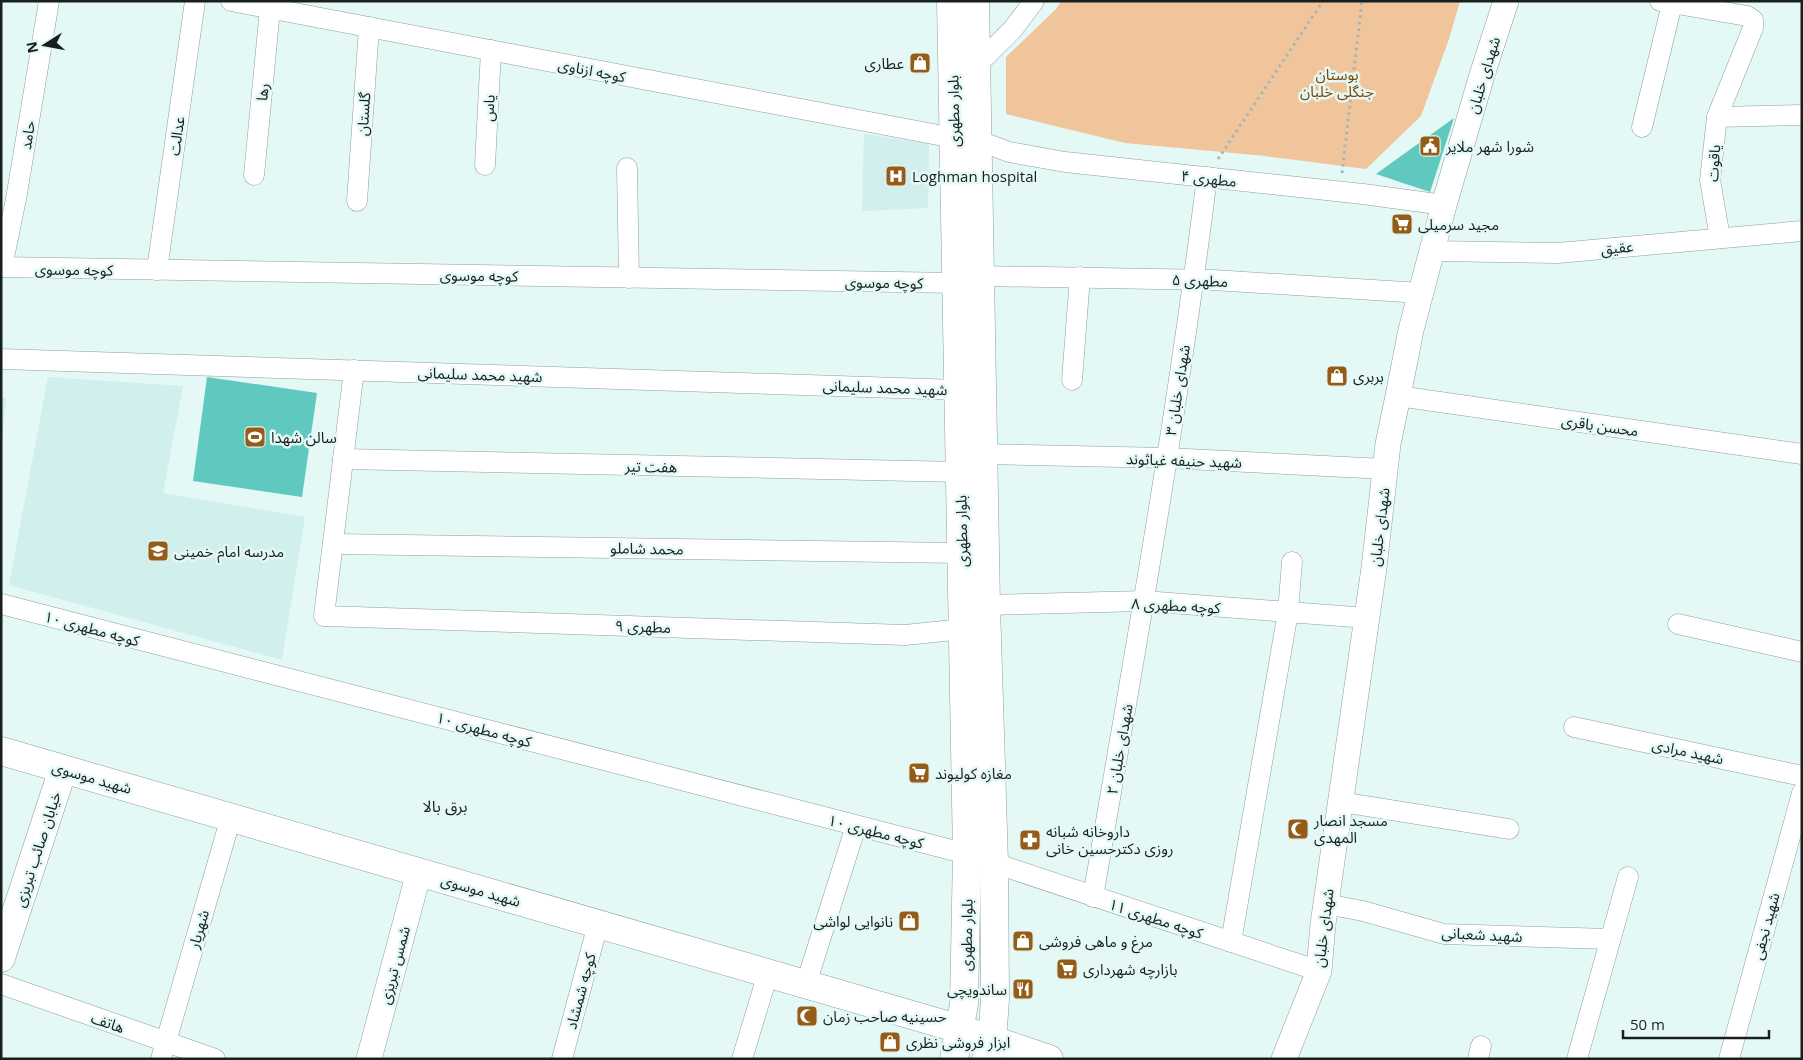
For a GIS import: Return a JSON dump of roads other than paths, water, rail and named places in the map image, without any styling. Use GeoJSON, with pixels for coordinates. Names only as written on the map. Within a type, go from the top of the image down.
{"type":"FeatureCollection","features":[{"type":"Feature","properties":{"kind":"main road","name":"بلوار مطهری"},"geometry":{"type":"LineString","coordinates":[[951,1],[966,139],[968,280],[983,454],[994,863],[994,1000],[989,1050]]}},
{"type":"Feature","properties":{"kind":"main road","name":"بلوار مطهری"},"geometry":{"type":"LineString","coordinates":[[966,139],[976,74],[974,1]]}},
{"type":"Feature","properties":{"kind":"main road","name":"بلوار مطهری"},"geometry":{"type":"LineString","coordinates":[[954,1059],[964,1004],[967,854],[958,390],[968,280]]}},
{"type":"Feature","properties":{"kind":"main road","name":"شهید موسوی"},"geometry":{"type":"LineString","coordinates":[[1,750],[960,1029],[989,1050],[1049,1059]]}},
{"type":"Feature","properties":{"kind":"main road","name":"خیابان صائب تبریزی"},"geometry":{"type":"LineString","coordinates":[[1,958],[63,768]]}},
{"type":"Feature","properties":{"kind":"street","name":"حامد"},"geometry":{"type":"LineString","coordinates":[[2,267],[16,199],[49,1]]}},
{"type":"Feature","properties":{"kind":"street","name":"عدالت"},"geometry":{"type":"LineString","coordinates":[[157,270],[195,1]]}},
{"type":"Feature","properties":{"kind":"street","name":"کوچه ازناوی"},"geometry":{"type":"LineString","coordinates":[[231,1],[966,139]]}},
{"type":"Feature","properties":{"kind":"street"},"geometry":{"type":"LineString","coordinates":[[976,74],[980,62],[1012,29],[1034,1]]}},
{"type":"Feature","properties":{"kind":"street","name":"شهدای خلبان"},"geometry":{"type":"LineString","coordinates":[[1284,1059],[1319,971],[1326,904],[1367,618],[1388,444],[1398,396],[1421,293],[1444,205],[1506,1]]}},
{"type":"Feature","properties":{"kind":"street"},"geometry":{"type":"LineString","coordinates":[[1642,127],[1677,3]]}},
{"type":"Feature","properties":{"kind":"street","name":"یاقوت"},"geometry":{"type":"LineString","coordinates":[[1677,3],[1747,16],[1753,20],[1753,28],[1717,117],[1710,180],[1720,238]]}},
{"type":"Feature","properties":{"kind":"street","name":"رها"},"geometry":{"type":"LineString","coordinates":[[254,175],[270,9]]}},
{"type":"Feature","properties":{"kind":"street","name":"گلستان"},"geometry":{"type":"LineString","coordinates":[[357,201],[369,27]]}},
{"type":"Feature","properties":{"kind":"street","name":"یاس"},"geometry":{"type":"LineString","coordinates":[[486,165],[491,50]]}},
{"type":"Feature","properties":{"kind":"street"},"geometry":{"type":"LineString","coordinates":[[1717,117],[1802,115]]}},
{"type":"Feature","properties":{"kind":"street","name":"مطهری ۴"},"geometry":{"type":"LineString","coordinates":[[966,139],[1009,152],[1065,162],[1340,191],[1444,205]]}},
{"type":"Feature","properties":{"kind":"street"},"geometry":{"type":"LineString","coordinates":[[627,168],[629,278]]}},
{"type":"Feature","properties":{"kind":"street","name":"شهدای خلبان ۳"},"geometry":{"type":"LineString","coordinates":[[1144,601],[1194,279],[1206,177]]}},
{"type":"Feature","properties":{"kind":"street","name":"عقیق"},"geometry":{"type":"LineString","coordinates":[[1432,251],[1558,253],[1802,232]]}},
{"type":"Feature","properties":{"kind":"street","name":"کوچه موسوی"},"geometry":{"type":"LineString","coordinates":[[2,267],[629,278],[968,280]]}},
{"type":"Feature","properties":{"kind":"street"},"geometry":{"type":"LineString","coordinates":[[1072,380],[1080,278]]}},
{"type":"Feature","properties":{"kind":"street","name":"مطهری ۵"},"geometry":{"type":"LineString","coordinates":[[968,280],[1080,278],[1194,279],[1421,293]]}},
{"type":"Feature","properties":{"kind":"street","name":"شهید محمد سلیمانی"},"geometry":{"type":"LineString","coordinates":[[1,360],[958,390]]}},
{"type":"Feature","properties":{"kind":"street"},"geometry":{"type":"LineString","coordinates":[[333,544],[354,370]]}},
{"type":"Feature","properties":{"kind":"street","name":"محسن باقری"},"geometry":{"type":"LineString","coordinates":[[1398,396],[1802,454]]}},
{"type":"Feature","properties":{"kind":"street","name":"شهید حنیفه غیاثوند"},"geometry":{"type":"LineString","coordinates":[[983,454],[1167,458],[1385,469]]}},
{"type":"Feature","properties":{"kind":"street","name":"هفت تیر"},"geometry":{"type":"LineString","coordinates":[[343,459],[960,472]]}},
{"type":"Feature","properties":{"kind":"street","name":"محمد شاملو"},"geometry":{"type":"LineString","coordinates":[[333,544],[961,553]]}},
{"type":"Feature","properties":{"kind":"street","name":"مطهری ۹"},"geometry":{"type":"LineString","coordinates":[[333,544],[324,616],[904,635],[963,629]]}},
{"type":"Feature","properties":{"kind":"street"},"geometry":{"type":"LineString","coordinates":[[1231,942],[1288,612],[1292,562]]}},
{"type":"Feature","properties":{"kind":"street","name":"کوچه مطهری ۸"},"geometry":{"type":"LineString","coordinates":[[986,605],[1144,601],[1367,618]]}},
{"type":"Feature","properties":{"kind":"street","name":"شهدای خلبان ۲"},"geometry":{"type":"LineString","coordinates":[[1093,897],[1144,601]]}},
{"type":"Feature","properties":{"kind":"street","name":"کوچه مطهری ۱۰"},"geometry":{"type":"LineString","coordinates":[[1,604],[967,854]]}},
{"type":"Feature","properties":{"kind":"street"},"geometry":{"type":"LineString","coordinates":[[1678,624],[1802,652]]}},
{"type":"Feature","properties":{"kind":"street","name":"شهید مرادی"},"geometry":{"type":"LineString","coordinates":[[1574,727],[1802,776]]}},
{"type":"Feature","properties":{"kind":"street","name":"شهید نجفی"},"geometry":{"type":"LineString","coordinates":[[1729,1059],[1802,793]]}},
{"type":"Feature","properties":{"kind":"street"},"geometry":{"type":"LineString","coordinates":[[1341,802],[1509,829]]}},
{"type":"Feature","properties":{"kind":"street","name":"شهریار"},"geometry":{"type":"LineString","coordinates":[[163,1050],[231,817]]}},
{"type":"Feature","properties":{"kind":"street"},"geometry":{"type":"LineString","coordinates":[[806,984],[856,826]]}},
{"type":"Feature","properties":{"kind":"street","name":"کوچه مطهری ۱۱"},"geometry":{"type":"LineString","coordinates":[[994,863],[1319,971]]}},
{"type":"Feature","properties":{"kind":"street","name":"شمس تبریزی"},"geometry":{"type":"LineString","coordinates":[[369,1059],[419,872]]}},
{"type":"Feature","properties":{"kind":"street"},"geometry":{"type":"LineString","coordinates":[[1577,1059],[1628,877]]}},
{"type":"Feature","properties":{"kind":"street","name":"شهید شعبانی"},"geometry":{"type":"LineString","coordinates":[[1326,904],[1363,911],[1444,934],[1610,939]]}},
{"type":"Feature","properties":{"kind":"street","name":"کوچه شمشاد"},"geometry":{"type":"LineString","coordinates":[[562,1059],[598,924]]}},
{"type":"Feature","properties":{"kind":"street"},"geometry":{"type":"LineString","coordinates":[[742,1059],[768,973]]}},
{"type":"Feature","properties":{"kind":"street","name":"هاتف"},"geometry":{"type":"LineString","coordinates":[[1,984],[163,1050],[215,1059]]}},
{"type":"Feature","properties":{"kind":"place","name":"عطاری"},"geometry":{"type":"Point","coordinates":[920,63]}},
{"type":"Feature","properties":{"kind":"place","name":"شورا شهر ملایر"},"geometry":{"type":"Point","coordinates":[1430,146]}},
{"type":"Feature","properties":{"kind":"place","name":"Loghman hospital"},"geometry":{"type":"Point","coordinates":[896,176]}},
{"type":"Feature","properties":{"kind":"place","name":"مجید سرمیلی"},"geometry":{"type":"Point","coordinates":[1402,224]}},
{"type":"Feature","properties":{"kind":"place","name":"بربری"},"geometry":{"type":"Point","coordinates":[1337,376]}},
{"type":"Feature","properties":{"kind":"place","name":"سالن شهدا"},"geometry":{"type":"Point","coordinates":[255,437]}},
{"type":"Feature","properties":{"kind":"place","name":"مدرسه امام خمینی"},"geometry":{"type":"Point","coordinates":[158,551]}},
{"type":"Feature","properties":{"kind":"place","name":"مغازه کولیوند"},"geometry":{"type":"Point","coordinates":[919,773]}},
{"type":"Feature","properties":{"kind":"place","name":"مسجد انصار المهدی"},"geometry":{"type":"Point","coordinates":[1298,829]}},
{"type":"Feature","properties":{"kind":"place","name":"داروخانه شبانه روزی دکترحسین خانی"},"geometry":{"type":"Point","coordinates":[1030,840]}},
{"type":"Feature","properties":{"kind":"place","name":"نانوایی لواشی"},"geometry":{"type":"Point","coordinates":[909,921]}},
{"type":"Feature","properties":{"kind":"place","name":"مرغ و ماهی فروشی"},"geometry":{"type":"Point","coordinates":[1023,941]}},
{"type":"Feature","properties":{"kind":"place","name":"بازارچه شهرداری"},"geometry":{"type":"Point","coordinates":[1067,969]}},
{"type":"Feature","properties":{"kind":"place","name":"ساندویچی"},"geometry":{"type":"Point","coordinates":[1023,989]}},
{"type":"Feature","properties":{"kind":"place","name":"حسینیه صاحب زمان"},"geometry":{"type":"Point","coordinates":[807,1016]}},
{"type":"Feature","properties":{"kind":"place","name":"ابزار فروشی نظری"},"geometry":{"type":"Point","coordinates":[890,1042]}},
{"type":"Feature","properties":{"kind":"district","name":"برق بالا"},"geometry":{"type":"Point","coordinates":[445,806]}},
{"type":"Feature","properties":{"kind":"park label","name":"بوستان جنگلی خلبان"},"geometry":{"type":"Point","coordinates":[1337,82]}}]}
